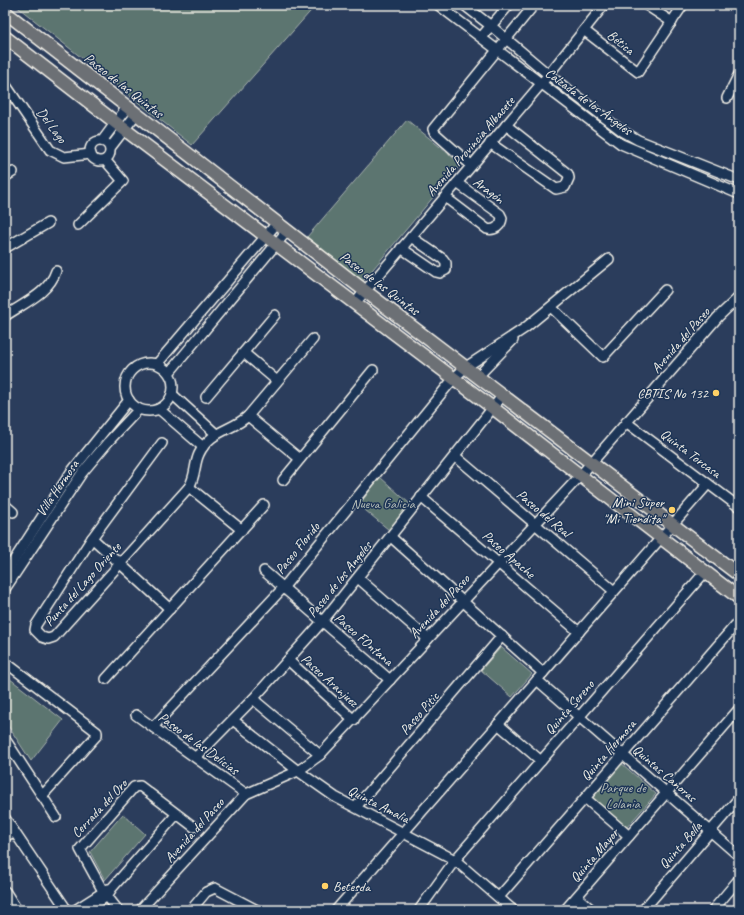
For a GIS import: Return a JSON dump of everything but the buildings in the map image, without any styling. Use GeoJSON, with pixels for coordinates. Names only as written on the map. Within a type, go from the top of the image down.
{"type":"FeatureCollection","features":[{"type":"Feature","properties":{"kind":"main road","name":"Paseo de las Quintas"},"geometry":{"type":"LineString","coordinates":[[5,12],[365,291],[739,575]]}},
{"type":"Feature","properties":{"kind":"main road"},"geometry":{"type":"LineString","coordinates":[[5,36],[120,126],[454,378],[739,598]]}},
{"type":"Feature","properties":{"kind":"street","name":"Calzada de los Ángeles"},"geometry":{"type":"LineString","coordinates":[[438,5],[482,36],[541,84],[621,144],[739,194]]}},
{"type":"Feature","properties":{"kind":"street","name":"Calzada de los Ángeles"},"geometry":{"type":"LineString","coordinates":[[464,5],[506,38],[549,75],[629,135],[739,180]]}},
{"type":"Feature","properties":{"kind":"street"},"geometry":{"type":"LineString","coordinates":[[482,36],[509,5]]}},
{"type":"Feature","properties":{"kind":"street"},"geometry":{"type":"LineString","coordinates":[[471,165],[434,133],[433,129],[534,5]]}},
{"type":"Feature","properties":{"kind":"street","name":"Avenida Provincia Albacete"},"geometry":{"type":"LineString","coordinates":[[355,303],[549,75],[604,5]]}},
{"type":"Feature","properties":{"kind":"street"},"geometry":{"type":"LineString","coordinates":[[646,5],[672,22],[681,6]]}},
{"type":"Feature","properties":{"kind":"street","name":"Bética"},"geometry":{"type":"LineString","coordinates":[[585,31],[636,72],[640,71],[672,22]]}},
{"type":"Feature","properties":{"kind":"street"},"geometry":{"type":"LineString","coordinates":[[727,98],[739,74]]}},
{"type":"Feature","properties":{"kind":"street","name":"Del Lago"},"geometry":{"type":"LineString","coordinates":[[5,84],[50,150],[64,157],[91,154]]}},
{"type":"Feature","properties":{"kind":"street"},"geometry":{"type":"LineString","coordinates":[[120,126],[102,141],[95,143],[90,150],[91,154],[96,160],[105,160],[110,155],[110,148],[120,126],[132,110]]}},
{"type":"Feature","properties":{"kind":"street"},"geometry":{"type":"LineString","coordinates":[[490,143],[556,189],[565,187],[569,178],[568,174],[506,125]]}},
{"type":"Feature","properties":{"kind":"street"},"geometry":{"type":"LineString","coordinates":[[102,141],[110,148]]}},
{"type":"Feature","properties":{"kind":"street"},"geometry":{"type":"LineString","coordinates":[[78,225],[123,181],[105,160]]}},
{"type":"Feature","properties":{"kind":"street"},"geometry":{"type":"LineString","coordinates":[[5,177],[13,172]]}},
{"type":"Feature","properties":{"kind":"street","name":"Aragón"},"geometry":{"type":"LineString","coordinates":[[444,197],[487,229],[491,230],[498,226],[502,218],[500,214],[456,183]]}},
{"type":"Feature","properties":{"kind":"street"},"geometry":{"type":"LineString","coordinates":[[5,248],[48,223]]}},
{"type":"Feature","properties":{"kind":"street"},"geometry":{"type":"LineString","coordinates":[[169,373],[271,240],[277,223]]}},
{"type":"Feature","properties":{"kind":"street"},"geometry":{"type":"LineString","coordinates":[[157,364],[271,240],[287,231]]}},
{"type":"Feature","properties":{"kind":"street"},"geometry":{"type":"LineString","coordinates":[[401,248],[436,272],[440,273],[446,270],[446,263],[443,259],[411,237]]}},
{"type":"Feature","properties":{"kind":"street"},"geometry":{"type":"LineString","coordinates":[[478,376],[525,328],[609,259]]}},
{"type":"Feature","properties":{"kind":"street"},"geometry":{"type":"LineString","coordinates":[[5,316],[46,289],[53,281],[56,271]]}},
{"type":"Feature","properties":{"kind":"street"},"geometry":{"type":"LineString","coordinates":[[551,307],[603,357],[665,290]]}},
{"type":"Feature","properties":{"kind":"street","name":"Avenida del Paseo"},"geometry":{"type":"LineString","coordinates":[[140,910],[246,794],[298,771],[320,755],[580,476],[718,317],[739,297]]}},
{"type":"Feature","properties":{"kind":"street"},"geometry":{"type":"LineString","coordinates":[[206,397],[275,315]]}},
{"type":"Feature","properties":{"kind":"street","name":"Paseo Florido"},"geometry":{"type":"LineString","coordinates":[[153,727],[283,588],[454,378],[466,367],[525,328]]}},
{"type":"Feature","properties":{"kind":"street"},"geometry":{"type":"LineString","coordinates":[[159,409],[203,447],[216,434],[238,424],[248,416],[313,339]]}},
{"type":"Feature","properties":{"kind":"street"},"geometry":{"type":"LineString","coordinates":[[244,353],[277,381]]}},
{"type":"Feature","properties":{"kind":"street"},"geometry":{"type":"LineString","coordinates":[[146,363],[157,364],[169,373],[173,383],[172,394],[167,403],[159,409],[149,411],[139,409],[129,400],[125,385],[132,370],[146,363]]}},
{"type":"Feature","properties":{"kind":"street"},"geometry":{"type":"LineString","coordinates":[[283,480],[373,370]]}},
{"type":"Feature","properties":{"kind":"street"},"geometry":{"type":"LineString","coordinates":[[172,394],[216,434]]}},
{"type":"Feature","properties":{"kind":"street","name":"Paseo de los Angeles"},"geometry":{"type":"LineString","coordinates":[[196,757],[253,699],[322,622],[503,395]]}},
{"type":"Feature","properties":{"kind":"street","name":"Villa Hermosa"},"geometry":{"type":"LineString","coordinates":[[5,574],[71,472],[129,400]]}},
{"type":"Feature","properties":{"kind":"street","name":"Villa Hermosa"},"geometry":{"type":"LineString","coordinates":[[5,589],[82,474],[108,442],[139,409]]}},
{"type":"Feature","properties":{"kind":"street"},"geometry":{"type":"LineString","coordinates":[[248,416],[300,459]]}},
{"type":"Feature","properties":{"kind":"street","name":"Quinta Torcasa"},"geometry":{"type":"LineString","coordinates":[[626,422],[739,507]]}},
{"type":"Feature","properties":{"kind":"street","name":"Punta del Lago Oriente"},"geometry":{"type":"LineString","coordinates":[[162,443],[92,538],[36,625],[38,634],[48,639],[54,637],[190,487],[199,454],[203,447]]}},
{"type":"Feature","properties":{"kind":"street","name":"Paseo del Real"},"geometry":{"type":"LineString","coordinates":[[455,456],[614,591]]}},
{"type":"Feature","properties":{"kind":"street"},"geometry":{"type":"LineString","coordinates":[[336,910],[708,484]]}},
{"type":"Feature","properties":{"kind":"street"},"geometry":{"type":"LineString","coordinates":[[190,487],[242,530]]}},
{"type":"Feature","properties":{"kind":"street","name":"Paseo Apache"},"geometry":{"type":"LineString","coordinates":[[421,497],[578,632]]}},
{"type":"Feature","properties":{"kind":"street"},"geometry":{"type":"LineString","coordinates":[[106,679],[264,505]]}},
{"type":"Feature","properties":{"kind":"street"},"geometry":{"type":"LineString","coordinates":[[5,506],[13,512]]}},
{"type":"Feature","properties":{"kind":"street","name":"Quintas Canoras"},"geometry":{"type":"LineString","coordinates":[[391,537],[502,636],[579,717],[739,856]]}},
{"type":"Feature","properties":{"kind":"street"},"geometry":{"type":"LineString","coordinates":[[92,538],[170,609]]}},
{"type":"Feature","properties":{"kind":"street","name":"Paseo FOntana"},"geometry":{"type":"LineString","coordinates":[[264,571],[390,680]]}},
{"type":"Feature","properties":{"kind":"street","name":"Quinta Sereno"},"geometry":{"type":"LineString","coordinates":[[419,910],[455,860],[705,572]]}},
{"type":"Feature","properties":{"kind":"street"},"geometry":{"type":"LineString","coordinates":[[358,578],[428,639]]}},
{"type":"Feature","properties":{"kind":"street","name":"Quinta Hermosa"},"geometry":{"type":"LineString","coordinates":[[499,897],[739,621]]}},
{"type":"Feature","properties":{"kind":"street","name":"Paseo Pitic"},"geometry":{"type":"LineString","coordinates":[[356,807],[502,636]]}},
{"type":"Feature","properties":{"kind":"street","name":"Paseo Aranjuez"},"geometry":{"type":"LineString","coordinates":[[288,660],[354,720]]}},
{"type":"Feature","properties":{"kind":"street"},"geometry":{"type":"LineString","coordinates":[[5,662],[97,732],[97,735],[42,796]]}},
{"type":"Feature","properties":{"kind":"street"},"geometry":{"type":"LineString","coordinates":[[253,699],[320,755]]}},
{"type":"Feature","properties":{"kind":"street","name":"Quinta Mayor"},"geometry":{"type":"LineString","coordinates":[[565,910],[739,709]]}},
{"type":"Feature","properties":{"kind":"street","name":"Paseo de las Delicias"},"geometry":{"type":"LineString","coordinates":[[136,715],[246,794]]}},
{"type":"Feature","properties":{"kind":"street","name":"Quinta Amalia"},"geometry":{"type":"LineString","coordinates":[[233,720],[298,771],[335,797],[455,860],[513,910]]}},
{"type":"Feature","properties":{"kind":"street"},"geometry":{"type":"LineString","coordinates":[[498,724],[541,761]]}},
{"type":"Feature","properties":{"kind":"street"},"geometry":{"type":"LineString","coordinates":[[7,746],[56,817]]}},
{"type":"Feature","properties":{"kind":"street","name":"Cerrada del Oro"},"geometry":{"type":"LineString","coordinates":[[118,910],[80,851],[80,848],[136,785],[140,786],[176,815],[194,827]]}},
{"type":"Feature","properties":{"kind":"street"},"geometry":{"type":"LineString","coordinates":[[585,798],[629,836]]}},
{"type":"Feature","properties":{"kind":"street","name":"Quinta Bella"},"geometry":{"type":"LineString","coordinates":[[643,910],[739,798]]}},
{"type":"Feature","properties":{"kind":"street"},"geometry":{"type":"LineString","coordinates":[[88,910],[107,892],[176,815]]}},
{"type":"Feature","properties":{"kind":"street"},"geometry":{"type":"LineString","coordinates":[[6,821],[67,910]]}},
{"type":"Feature","properties":{"kind":"street"},"geometry":{"type":"LineString","coordinates":[[5,837],[14,831]]}},
{"type":"Feature","properties":{"kind":"street"},"geometry":{"type":"LineString","coordinates":[[713,910],[739,879]]}},
{"type":"Feature","properties":{"kind":"street"},"geometry":{"type":"LineString","coordinates":[[191,910],[206,892],[215,888],[257,910]]}},
{"type":"Feature","properties":{"kind":"street"},"geometry":{"type":"LineString","coordinates":[[5,891],[17,910]]}},
{"type":"Feature","properties":{"kind":"street"},"geometry":{"type":"LineString","coordinates":[[75,910],[107,892]]}},
{"type":"Feature","properties":{"kind":"street"},"geometry":{"type":"LineString","coordinates":[[577,897],[592,910]]}},
{"type":"Feature","properties":{"kind":"green space"},"geometry":{"type":"Polygon","coordinates":[[[15,5],[316,5],[192,145],[15,5]]]}},
{"type":"Feature","properties":{"kind":"green space"},"geometry":{"type":"Polygon","coordinates":[[[407,120],[461,164],[363,281],[307,237],[407,120]]]}},
{"type":"Feature","properties":{"kind":"green space","name":"Nueva Galicia"},"geometry":{"type":"Polygon","coordinates":[[[380,477],[410,504],[389,530],[359,505],[380,477]]]}},
{"type":"Feature","properties":{"kind":"green space"},"geometry":{"type":"Polygon","coordinates":[[[501,647],[532,674],[512,697],[481,670],[501,647]]]}},
{"type":"Feature","properties":{"kind":"green space"},"geometry":{"type":"Polygon","coordinates":[[[5,675],[63,720],[31,761],[5,721],[5,675]]]}},
{"type":"Feature","properties":{"kind":"green space","name":"Parque de Lolania"},"geometry":{"type":"Polygon","coordinates":[[[620,762],[656,794],[626,828],[590,796],[620,762]]]}},
{"type":"Feature","properties":{"kind":"green space"},"geometry":{"type":"Polygon","coordinates":[[[123,814],[145,834],[105,880],[90,852],[123,814]]]}},
{"type":"Feature","properties":{"kind":"place","name":"CBTIS No 132"},"geometry":{"type":"Point","coordinates":[716,393]}},
{"type":"Feature","properties":{"kind":"place","name":"Mini Super \"Mi Tiendita\""},"geometry":{"type":"Point","coordinates":[672,510]}},
{"type":"Feature","properties":{"kind":"place","name":"Betesda"},"geometry":{"type":"Point","coordinates":[325,886]}}]}
